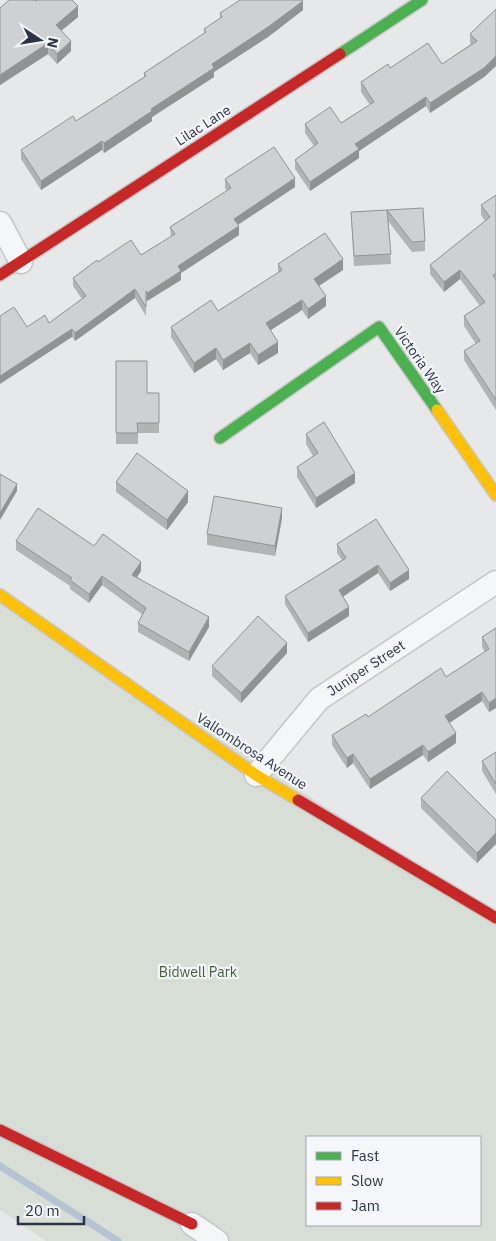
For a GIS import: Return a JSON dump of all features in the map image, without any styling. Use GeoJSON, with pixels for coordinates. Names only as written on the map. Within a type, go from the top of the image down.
{"type":"FeatureCollection","features":[{"type":"Feature","properties":{"kind":"street","name":"Lilac Lane"},"geometry":{"type":"LineString","coordinates":[[0,275],[422,0]]}},
{"type":"Feature","properties":{"kind":"street"},"geometry":{"type":"LineString","coordinates":[[0,223],[21,262]]}},
{"type":"Feature","properties":{"kind":"street","name":"Victoria Way"},"geometry":{"type":"LineString","coordinates":[[220,438],[379,327],[496,495]]}},
{"type":"Feature","properties":{"kind":"street","name":"Juniper Street"},"geometry":{"type":"LineString","coordinates":[[256,775],[319,699],[496,582]]}},
{"type":"Feature","properties":{"kind":"street","name":"Vallombrosa Avenue"},"geometry":{"type":"LineString","coordinates":[[0,595],[256,775],[496,918]]}},
{"type":"Feature","properties":{"kind":"street"},"geometry":{"type":"LineString","coordinates":[[0,1130],[192,1224],[217,1241]]}},
{"type":"Feature","properties":{"kind":"green space","name":"Bidwell Park"},"geometry":{"type":"Polygon","coordinates":[[[0,595],[496,918],[496,1241],[46,1241],[0,1210],[0,595]]]}},
{"type":"Feature","properties":{"kind":"building"},"geometry":{"type":"Polygon","coordinates":[[[9,0],[72,0],[78,6],[56,25],[71,41],[57,54],[48,43],[0,75],[0,8],[9,0]]]}},
{"type":"Feature","properties":{"kind":"building"},"geometry":{"type":"Polygon","coordinates":[[[240,0],[303,1],[212,64],[214,68],[151,109],[152,111],[41,181],[21,150],[73,116],[76,121],[146,76],[144,73],[206,32],[204,29],[222,17],[220,13],[240,0]]]}},
{"type":"Feature","properties":{"kind":"building"},"geometry":{"type":"Polygon","coordinates":[[[496,9],[496,56],[484,68],[430,103],[426,97],[355,144],[359,149],[310,182],[295,160],[318,143],[305,124],[330,107],[341,123],[374,102],[361,82],[388,64],[390,68],[428,43],[442,64],[477,41],[470,34],[496,9]]]}},
{"type":"Feature","properties":{"kind":"building"},"geometry":{"type":"Polygon","coordinates":[[[274,147],[295,178],[234,219],[239,226],[178,266],[181,271],[147,293],[146,291],[146,307],[135,289],[75,333],[72,329],[0,376],[0,316],[14,307],[27,327],[45,315],[49,323],[86,296],[73,278],[97,260],[98,262],[131,240],[141,255],[175,234],[170,227],[231,188],[225,179],[274,147]]]}},
{"type":"Feature","properties":{"kind":"building"},"geometry":{"type":"Polygon","coordinates":[[[496,195],[496,274],[493,275],[496,280],[496,400],[464,351],[480,341],[464,316],[485,302],[460,270],[444,282],[430,265],[490,217],[481,205],[496,195]]]}},
{"type":"Feature","properties":{"kind":"building"},"geometry":{"type":"Polygon","coordinates":[[[423,208],[425,241],[412,242],[387,210],[423,208]]]}},
{"type":"Feature","properties":{"kind":"building"},"geometry":{"type":"Polygon","coordinates":[[[387,210],[391,254],[354,256],[351,212],[387,210]]]}},
{"type":"Feature","properties":{"kind":"building"},"geometry":{"type":"Polygon","coordinates":[[[325,233],[343,259],[314,279],[326,296],[308,309],[302,300],[266,323],[278,342],[258,355],[250,343],[223,360],[216,348],[194,363],[171,327],[211,300],[218,311],[282,270],[278,264],[325,233]]]}},
{"type":"Feature","properties":{"kind":"building"},"geometry":{"type":"Polygon","coordinates":[[[116,361],[147,361],[147,393],[159,393],[159,423],[137,423],[138,433],[116,433],[116,361]]]}},
{"type":"Feature","properties":{"kind":"building"},"geometry":{"type":"Polygon","coordinates":[[[324,422],[355,473],[316,498],[297,467],[318,453],[306,434],[324,422]]]}},
{"type":"Feature","properties":{"kind":"building"},"geometry":{"type":"Polygon","coordinates":[[[137,453],[188,491],[167,520],[116,482],[137,453]]]}},
{"type":"Feature","properties":{"kind":"building"},"geometry":{"type":"Polygon","coordinates":[[[0,474],[17,484],[0,513],[0,474]]]}},
{"type":"Feature","properties":{"kind":"building"},"geometry":{"type":"Polygon","coordinates":[[[214,496],[282,508],[275,546],[207,534],[214,496]]]}},
{"type":"Feature","properties":{"kind":"building"},"geometry":{"type":"Polygon","coordinates":[[[38,508],[94,546],[103,534],[141,562],[132,575],[209,617],[189,652],[138,623],[146,608],[102,576],[89,594],[70,580],[72,578],[16,541],[38,508]]]}},
{"type":"Feature","properties":{"kind":"building"},"geometry":{"type":"Polygon","coordinates":[[[376,519],[409,570],[390,583],[378,565],[339,590],[349,607],[308,633],[285,596],[346,558],[337,544],[376,519]]]}},
{"type":"Feature","properties":{"kind":"building"},"geometry":{"type":"Polygon","coordinates":[[[258,616],[287,643],[241,693],[212,666],[258,616]]]}},
{"type":"Feature","properties":{"kind":"building"},"geometry":{"type":"Polygon","coordinates":[[[496,628],[496,698],[489,703],[482,692],[445,716],[456,733],[428,752],[423,745],[370,779],[353,754],[347,758],[332,735],[366,714],[368,717],[441,668],[446,677],[489,649],[482,637],[496,628]]]}},
{"type":"Feature","properties":{"kind":"building"},"geometry":{"type":"Polygon","coordinates":[[[496,752],[496,784],[482,761],[496,752]]]}},
{"type":"Feature","properties":{"kind":"building"},"geometry":{"type":"Polygon","coordinates":[[[447,771],[496,820],[496,833],[477,853],[421,798],[447,771]]]}},
{"type":"Feature","properties":{"kind":"waterway"},"geometry":{"type":"LineString","coordinates":[[0,1166],[118,1241]]}},
{"type":"Feature","properties":{"kind":"traffic: fast"},"geometry":{"type":"LineString","coordinates":[[340,54],[422,0]]}},
{"type":"Feature","properties":{"kind":"traffic: fast"},"geometry":{"type":"LineString","coordinates":[[220,438],[379,327],[437,410]]}},
{"type":"Feature","properties":{"kind":"traffic: slow"},"geometry":{"type":"LineString","coordinates":[[437,410],[496,495]]}},
{"type":"Feature","properties":{"kind":"traffic: slow"},"geometry":{"type":"LineString","coordinates":[[0,595],[256,775],[298,800]]}},
{"type":"Feature","properties":{"kind":"traffic: jam"},"geometry":{"type":"LineString","coordinates":[[0,275],[340,54]]}},
{"type":"Feature","properties":{"kind":"traffic: jam"},"geometry":{"type":"LineString","coordinates":[[298,800],[496,918]]}},
{"type":"Feature","properties":{"kind":"traffic: jam"},"geometry":{"type":"LineString","coordinates":[[0,1130],[192,1224]]}}]}
